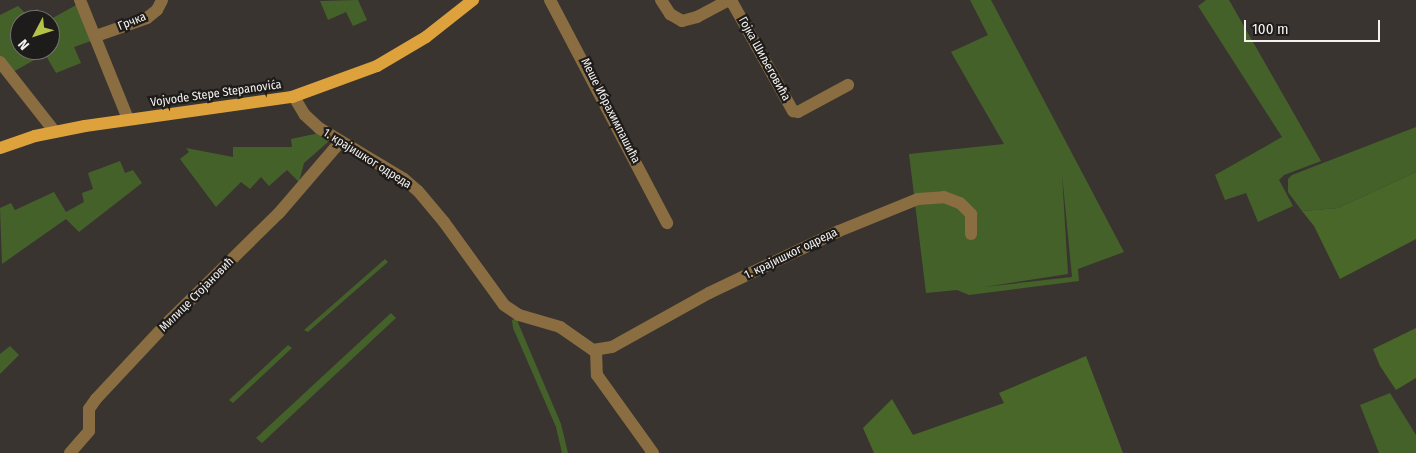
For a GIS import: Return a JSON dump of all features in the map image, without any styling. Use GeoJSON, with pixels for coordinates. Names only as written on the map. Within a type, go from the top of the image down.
{"type":"FeatureCollection","features":[{"type":"Feature","properties":{"kind":"main road","name":"Vojvode Stepe Stepanovića"},"geometry":{"type":"LineString","coordinates":[[0,148],[55,132],[128,119],[234,108],[294,96],[377,66],[426,37],[468,2]]}},
{"type":"Feature","properties":{"kind":"street"},"geometry":{"type":"LineString","coordinates":[[80,0],[128,119]]}},
{"type":"Feature","properties":{"kind":"street","name":"Грчка"},"geometry":{"type":"LineString","coordinates":[[96,36],[147,18],[157,10],[162,0]]}},
{"type":"Feature","properties":{"kind":"street","name":"Меше Ибрахимпашића"},"geometry":{"type":"LineString","coordinates":[[550,0],[667,223]]}},
{"type":"Feature","properties":{"kind":"street","name":"Гојка Шиљеговића"},"geometry":{"type":"LineString","coordinates":[[661,0],[670,14],[682,21],[697,17],[727,1],[732,2],[793,110],[798,112],[848,85]]}},
{"type":"Feature","properties":{"kind":"street"},"geometry":{"type":"LineString","coordinates":[[0,62],[55,132]]}},
{"type":"Feature","properties":{"kind":"street","name":"1. крајишког одреда"},"geometry":{"type":"LineString","coordinates":[[294,96],[305,115],[340,142],[404,179],[418,191],[444,222],[482,278],[512,312],[560,327],[596,350],[623,342],[709,293],[839,231],[918,199],[944,197],[960,203],[971,214],[971,234]]}},
{"type":"Feature","properties":{"kind":"street","name":"Милице Стојановић"},"geometry":{"type":"LineString","coordinates":[[70,453],[90,432],[89,409],[96,399],[170,320],[285,207],[340,142]]}},
{"type":"Feature","properties":{"kind":"street"},"geometry":{"type":"LineString","coordinates":[[596,350],[597,375],[653,453]]}},
{"type":"Feature","properties":{"kind":"green space"},"geometry":{"type":"Polygon","coordinates":[[[358,0],[367,20],[353,26],[346,12],[328,20],[320,1],[358,0]]]}},
{"type":"Feature","properties":{"kind":"green space"},"geometry":{"type":"Polygon","coordinates":[[[970,0],[991,0],[1124,252],[1078,269],[1079,281],[969,295],[957,290],[926,293],[909,154],[1004,144],[951,52],[988,35],[970,0]],[[1062,174],[1068,274],[984,287],[1072,277],[1062,174]]]}},
{"type":"Feature","properties":{"kind":"green space"},"geometry":{"type":"Polygon","coordinates":[[[1206,0],[1229,0],[1321,161],[1284,175],[1279,180],[1293,206],[1258,222],[1246,193],[1225,200],[1215,175],[1282,137],[1198,6],[1206,0]]]}},
{"type":"Feature","properties":{"kind":"green space"},"geometry":{"type":"Polygon","coordinates":[[[78,4],[94,40],[74,47],[81,63],[56,73],[48,60],[60,60],[60,14],[78,4]]]}},
{"type":"Feature","properties":{"kind":"green space"},"geometry":{"type":"Polygon","coordinates":[[[18,6],[22,10],[10,10],[18,6]]]}},
{"type":"Feature","properties":{"kind":"green space"},"geometry":{"type":"Polygon","coordinates":[[[10,10],[10,60],[34,60],[11,73],[0,58],[0,15],[10,10]]]}},
{"type":"Feature","properties":{"kind":"green space"},"geometry":{"type":"Polygon","coordinates":[[[1416,127],[1416,172],[1338,208],[1302,211],[1288,192],[1288,179],[1292,175],[1416,127]]]}},
{"type":"Feature","properties":{"kind":"green space"},"geometry":{"type":"Polygon","coordinates":[[[324,132],[328,142],[304,163],[299,182],[287,170],[269,186],[261,177],[250,189],[241,182],[216,207],[180,159],[189,152],[186,148],[233,157],[233,147],[292,147],[291,139],[324,132]]]}},
{"type":"Feature","properties":{"kind":"green space"},"geometry":{"type":"Polygon","coordinates":[[[120,161],[125,173],[133,170],[142,183],[79,232],[66,219],[2,264],[0,208],[11,203],[15,210],[54,192],[66,212],[84,202],[82,193],[93,189],[88,173],[120,161]]]}},
{"type":"Feature","properties":{"kind":"green space"},"geometry":{"type":"Polygon","coordinates":[[[1416,172],[1416,239],[1340,279],[1314,226],[1302,211],[1338,208],[1416,172]]]}},
{"type":"Feature","properties":{"kind":"green space"},"geometry":{"type":"Polygon","coordinates":[[[385,259],[388,262],[308,332],[304,330],[385,259]]]}},
{"type":"Feature","properties":{"kind":"green space"},"geometry":{"type":"Polygon","coordinates":[[[391,313],[396,318],[262,443],[256,438],[391,313]]]}},
{"type":"Feature","properties":{"kind":"green space"},"geometry":{"type":"Polygon","coordinates":[[[516,318],[561,424],[568,453],[562,453],[556,427],[513,328],[512,320],[516,318]]]}},
{"type":"Feature","properties":{"kind":"green space"},"geometry":{"type":"Polygon","coordinates":[[[1416,328],[1416,378],[1396,390],[1380,366],[1373,349],[1416,328]]]}},
{"type":"Feature","properties":{"kind":"green space"},"geometry":{"type":"Polygon","coordinates":[[[288,345],[292,348],[233,403],[229,400],[288,345]]]}},
{"type":"Feature","properties":{"kind":"green space"},"geometry":{"type":"Polygon","coordinates":[[[10,346],[19,355],[0,374],[0,354],[10,346]]]}},
{"type":"Feature","properties":{"kind":"green space"},"geometry":{"type":"Polygon","coordinates":[[[1086,356],[1123,453],[874,453],[863,428],[892,399],[913,435],[1004,403],[999,393],[1086,356]]]}},
{"type":"Feature","properties":{"kind":"green space"},"geometry":{"type":"Polygon","coordinates":[[[1390,393],[1416,435],[1416,453],[1379,453],[1360,405],[1390,393]]]}}]}
